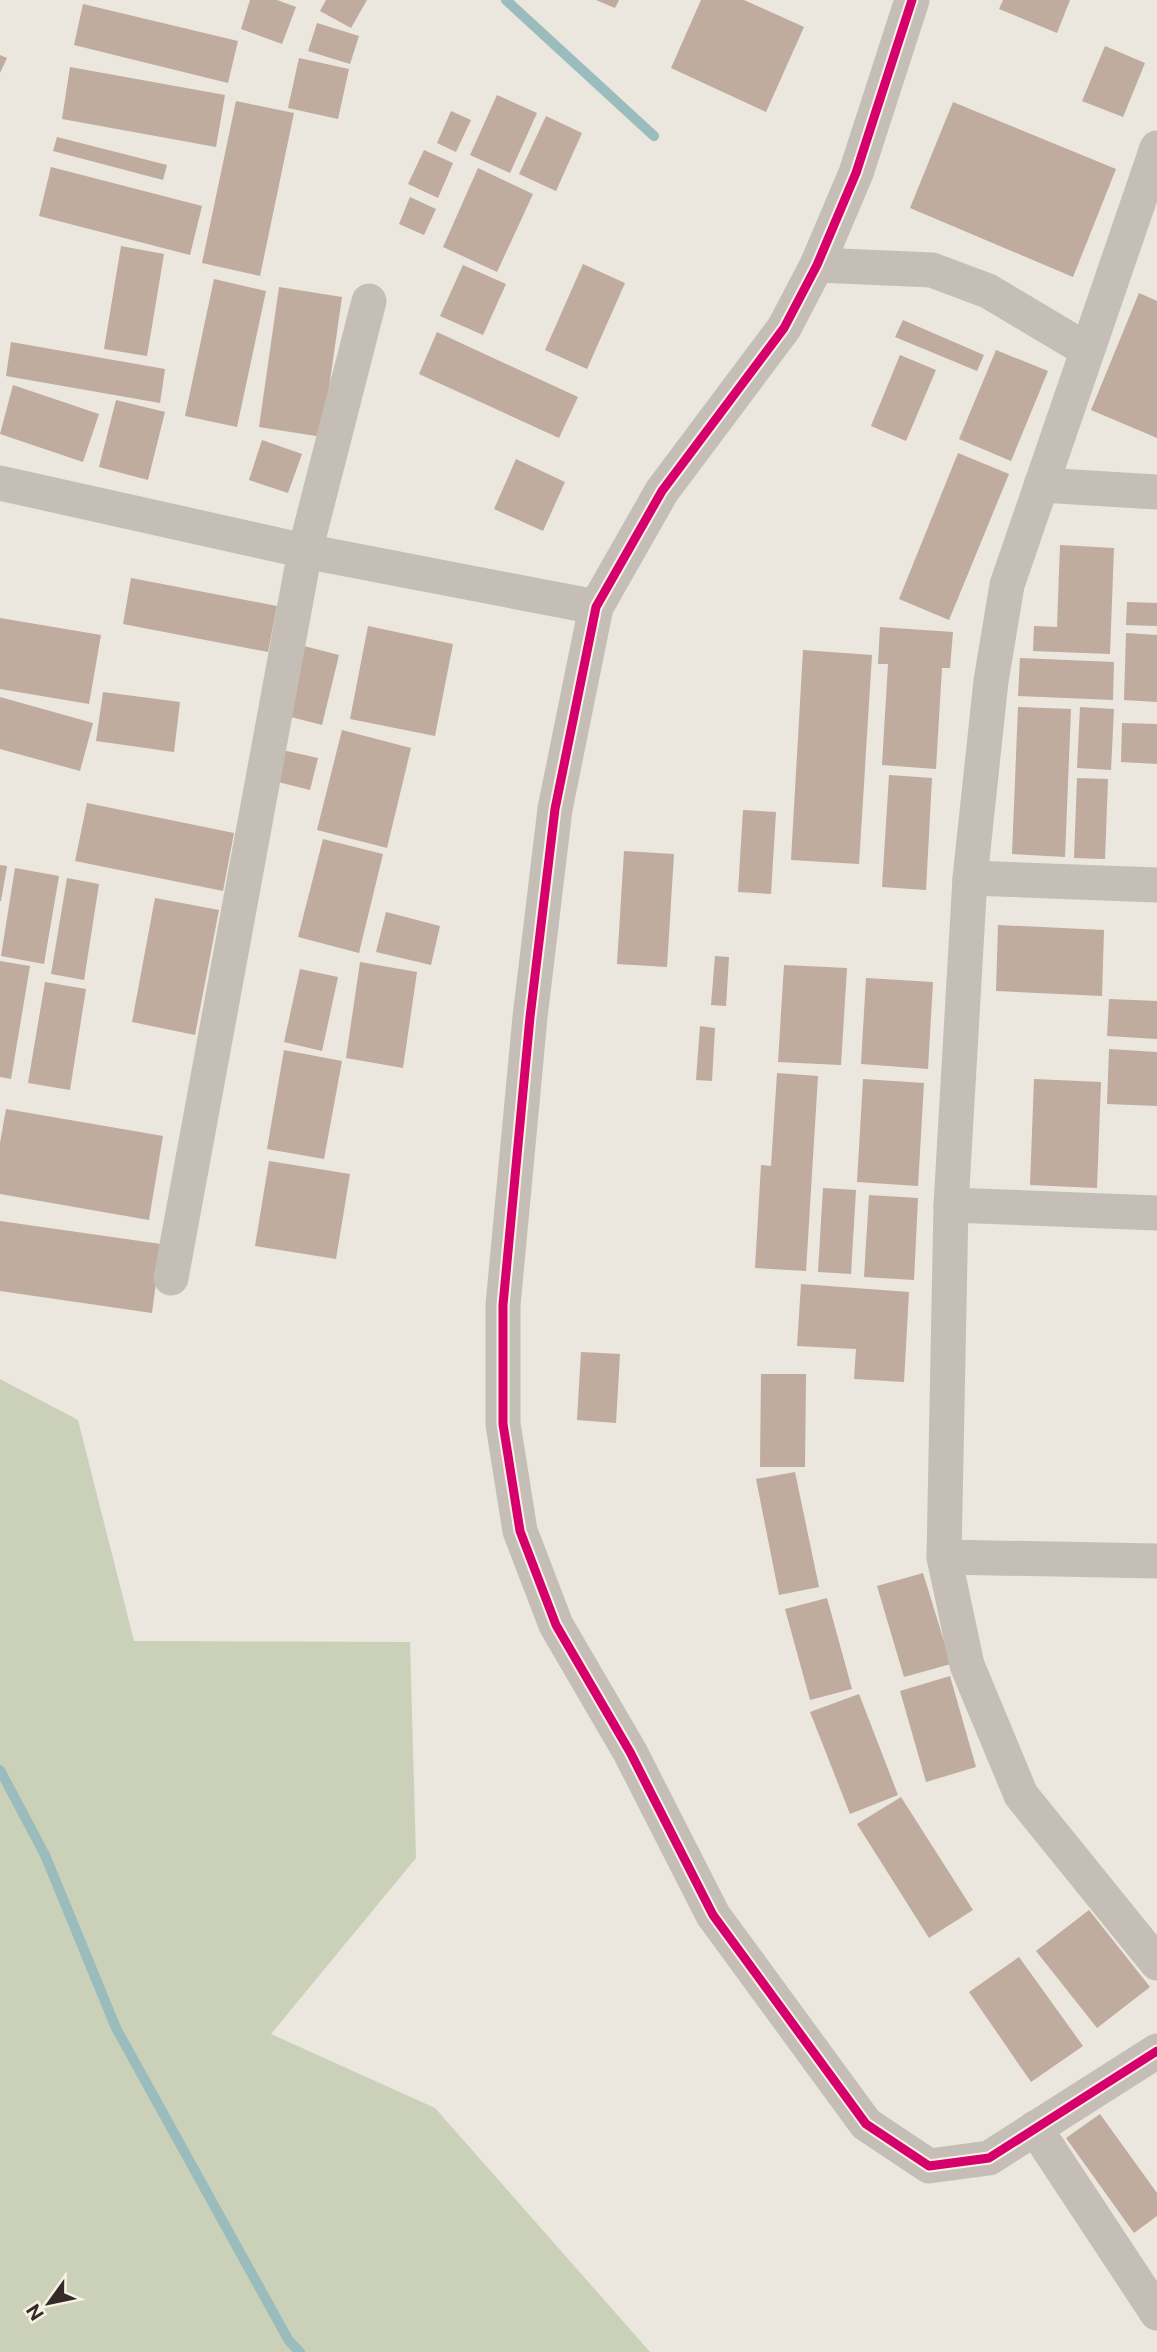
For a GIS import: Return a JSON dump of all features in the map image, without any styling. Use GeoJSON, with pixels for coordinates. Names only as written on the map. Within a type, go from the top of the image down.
{"type":"FeatureCollection","features":[{"type":"Feature","properties":{"kind":"street"},"geometry":{"type":"LineString","coordinates":[[912,0],[856,173],[817,265],[784,328],[692,447],[643,519],[596,607],[555,809],[530,1017],[503,1305],[503,1424],[520,1531],[556,1625],[630,1752],[713,1915],[866,2124],[929,2166],[989,2158],[1157,2051]]}},
{"type":"Feature","properties":{"kind":"street"},"geometry":{"type":"LineString","coordinates":[[1157,148],[1007,585],[991,681],[970,878],[951,1205],[944,1557],[967,1665],[1021,1795],[1157,1963]]}},
{"type":"Feature","properties":{"kind":"street"},"geometry":{"type":"LineString","coordinates":[[817,265],[932,270],[988,291],[1087,350]]}},
{"type":"Feature","properties":{"kind":"street"},"geometry":{"type":"LineString","coordinates":[[171,1278],[305,551],[369,302]]}},
{"type":"Feature","properties":{"kind":"street"},"geometry":{"type":"LineString","coordinates":[[0,483],[305,551],[596,607]]}},
{"type":"Feature","properties":{"kind":"street"},"geometry":{"type":"LineString","coordinates":[[1041,485],[1157,492]]}},
{"type":"Feature","properties":{"kind":"street"},"geometry":{"type":"LineString","coordinates":[[970,878],[1157,885]]}},
{"type":"Feature","properties":{"kind":"street"},"geometry":{"type":"LineString","coordinates":[[951,1205],[1157,1213]]}},
{"type":"Feature","properties":{"kind":"street"},"geometry":{"type":"LineString","coordinates":[[944,1557],[1157,1561]]}},
{"type":"Feature","properties":{"kind":"street"},"geometry":{"type":"LineString","coordinates":[[1035,2128],[1157,2313]]}},
{"type":"Feature","properties":{"kind":"green space"},"geometry":{"type":"Polygon","coordinates":[[[0,1379],[78,1420],[134,1641],[410,1642],[416,1858],[271,2034],[435,2108],[650,2352],[0,2352],[0,1379]]]}},
{"type":"Feature","properties":{"kind":"building"},"geometry":{"type":"Polygon","coordinates":[[[250,0],[277,0],[296,7],[282,44],[241,29],[250,0]]]}},
{"type":"Feature","properties":{"kind":"building"},"geometry":{"type":"Polygon","coordinates":[[[326,0],[367,0],[351,28],[320,11],[326,0]]]}},
{"type":"Feature","properties":{"kind":"building"},"geometry":{"type":"Polygon","coordinates":[[[596,0],[619,0],[615,8],[596,0]]]}},
{"type":"Feature","properties":{"kind":"building"},"geometry":{"type":"Polygon","coordinates":[[[701,0],[744,0],[804,27],[766,112],[671,68],[701,0]]]}},
{"type":"Feature","properties":{"kind":"building"},"geometry":{"type":"Polygon","coordinates":[[[1003,0],[1070,0],[1057,33],[999,9],[1003,0]]]}},
{"type":"Feature","properties":{"kind":"building"},"geometry":{"type":"Polygon","coordinates":[[[83,4],[238,41],[228,83],[74,45],[83,4]]]}},
{"type":"Feature","properties":{"kind":"building"},"geometry":{"type":"Polygon","coordinates":[[[317,23],[359,36],[350,64],[308,51],[317,23]]]}},
{"type":"Feature","properties":{"kind":"building"},"geometry":{"type":"Polygon","coordinates":[[[1105,46],[1145,63],[1123,117],[1082,101],[1105,46]]]}},
{"type":"Feature","properties":{"kind":"building"},"geometry":{"type":"Polygon","coordinates":[[[0,55],[7,58],[0,73],[0,55]]]}},
{"type":"Feature","properties":{"kind":"building"},"geometry":{"type":"Polygon","coordinates":[[[299,58],[349,69],[338,119],[288,108],[299,58]]]}},
{"type":"Feature","properties":{"kind":"building"},"geometry":{"type":"Polygon","coordinates":[[[70,67],[225,95],[216,147],[62,119],[70,67]]]}},
{"type":"Feature","properties":{"kind":"building"},"geometry":{"type":"Polygon","coordinates":[[[497,95],[537,113],[510,173],[470,155],[497,95]]]}},
{"type":"Feature","properties":{"kind":"building"},"geometry":{"type":"Polygon","coordinates":[[[236,101],[294,113],[260,276],[202,263],[236,101]]]}},
{"type":"Feature","properties":{"kind":"building"},"geometry":{"type":"Polygon","coordinates":[[[953,102],[1116,169],[1073,277],[910,208],[953,102]]]}},
{"type":"Feature","properties":{"kind":"building"},"geometry":{"type":"Polygon","coordinates":[[[451,111],[471,120],[456,152],[437,143],[451,111]]]}},
{"type":"Feature","properties":{"kind":"building"},"geometry":{"type":"Polygon","coordinates":[[[546,116],[582,133],[556,191],[519,174],[546,116]]]}},
{"type":"Feature","properties":{"kind":"building"},"geometry":{"type":"Polygon","coordinates":[[[57,137],[167,165],[163,180],[53,151],[57,137]]]}},
{"type":"Feature","properties":{"kind":"building"},"geometry":{"type":"Polygon","coordinates":[[[424,150],[453,163],[438,198],[408,184],[424,150]]]}},
{"type":"Feature","properties":{"kind":"building"},"geometry":{"type":"Polygon","coordinates":[[[51,167],[202,206],[190,255],[39,216],[51,167]]]}},
{"type":"Feature","properties":{"kind":"building"},"geometry":{"type":"Polygon","coordinates":[[[478,168],[533,194],[497,272],[443,247],[478,168]]]}},
{"type":"Feature","properties":{"kind":"building"},"geometry":{"type":"Polygon","coordinates":[[[410,197],[436,209],[424,235],[399,224],[410,197]]]}},
{"type":"Feature","properties":{"kind":"building"},"geometry":{"type":"Polygon","coordinates":[[[121,246],[164,254],[147,356],[104,349],[121,246]]]}},
{"type":"Feature","properties":{"kind":"building"},"geometry":{"type":"Polygon","coordinates":[[[583,264],[625,283],[587,369],[545,350],[583,264]]]}},
{"type":"Feature","properties":{"kind":"building"},"geometry":{"type":"Polygon","coordinates":[[[463,265],[506,284],[483,335],[440,316],[463,265]]]}},
{"type":"Feature","properties":{"kind":"building"},"geometry":{"type":"Polygon","coordinates":[[[214,279],[266,291],[237,427],[185,416],[214,279]]]}},
{"type":"Feature","properties":{"kind":"building"},"geometry":{"type":"Polygon","coordinates":[[[279,287],[342,297],[322,437],[259,427],[279,287]]]}},
{"type":"Feature","properties":{"kind":"building"},"geometry":{"type":"Polygon","coordinates":[[[1139,293],[1157,301],[1157,438],[1091,410],[1139,293]]]}},
{"type":"Feature","properties":{"kind":"building"},"geometry":{"type":"Polygon","coordinates":[[[903,320],[984,355],[977,371],[895,337],[903,320]]]}},
{"type":"Feature","properties":{"kind":"building"},"geometry":{"type":"Polygon","coordinates":[[[437,332],[578,397],[559,438],[419,374],[437,332]]]}},
{"type":"Feature","properties":{"kind":"building"},"geometry":{"type":"Polygon","coordinates":[[[11,342],[165,369],[160,403],[6,376],[11,342]]]}},
{"type":"Feature","properties":{"kind":"building"},"geometry":{"type":"Polygon","coordinates":[[[996,350],[1048,371],[1011,461],[959,439],[996,350]]]}},
{"type":"Feature","properties":{"kind":"building"},"geometry":{"type":"Polygon","coordinates":[[[900,355],[936,370],[906,441],[871,426],[900,355]]]}},
{"type":"Feature","properties":{"kind":"building"},"geometry":{"type":"Polygon","coordinates":[[[13,385],[99,414],[83,462],[0,434],[13,385]]]}},
{"type":"Feature","properties":{"kind":"building"},"geometry":{"type":"Polygon","coordinates":[[[116,400],[165,412],[148,480],[99,467],[116,400]]]}},
{"type":"Feature","properties":{"kind":"building"},"geometry":{"type":"Polygon","coordinates":[[[262,440],[302,454],[288,493],[249,480],[262,440]]]}},
{"type":"Feature","properties":{"kind":"building"},"geometry":{"type":"Polygon","coordinates":[[[958,453],[1009,474],[949,620],[899,599],[958,453]]]}},
{"type":"Feature","properties":{"kind":"building"},"geometry":{"type":"Polygon","coordinates":[[[516,459],[565,482],[543,531],[494,509],[516,459]]]}},
{"type":"Feature","properties":{"kind":"building"},"geometry":{"type":"Polygon","coordinates":[[[1060,545],[1114,548],[1110,654],[1033,651],[1034,626],[1057,627],[1060,545]]]}},
{"type":"Feature","properties":{"kind":"building"},"geometry":{"type":"Polygon","coordinates":[[[131,578],[277,606],[268,652],[123,624],[131,578]]]}},
{"type":"Feature","properties":{"kind":"building"},"geometry":{"type":"Polygon","coordinates":[[[1127,602],[1157,603],[1157,626],[1126,625],[1127,602]]]}},
{"type":"Feature","properties":{"kind":"building"},"geometry":{"type":"Polygon","coordinates":[[[0,618],[101,635],[89,704],[0,689],[0,618]]]}},
{"type":"Feature","properties":{"kind":"building"},"geometry":{"type":"Polygon","coordinates":[[[368,626],[453,644],[435,736],[350,719],[368,626]]]}},
{"type":"Feature","properties":{"kind":"building"},"geometry":{"type":"Polygon","coordinates":[[[880,627],[953,632],[950,668],[942,668],[936,769],[882,765],[888,664],[878,664],[880,627]]]}},
{"type":"Feature","properties":{"kind":"building"},"geometry":{"type":"Polygon","coordinates":[[[1126,633],[1157,635],[1157,702],[1124,700],[1126,633]]]}},
{"type":"Feature","properties":{"kind":"building"},"geometry":{"type":"Polygon","coordinates":[[[304,646],[339,655],[322,725],[287,716],[304,646]]]}},
{"type":"Feature","properties":{"kind":"building"},"geometry":{"type":"Polygon","coordinates":[[[803,650],[872,655],[859,864],[791,860],[803,650]]]}},
{"type":"Feature","properties":{"kind":"building"},"geometry":{"type":"Polygon","coordinates":[[[1020,658],[1114,662],[1113,700],[1018,696],[1020,658]]]}},
{"type":"Feature","properties":{"kind":"building"},"geometry":{"type":"Polygon","coordinates":[[[103,692],[180,702],[174,752],[96,741],[103,692]]]}},
{"type":"Feature","properties":{"kind":"building"},"geometry":{"type":"Polygon","coordinates":[[[0,697],[93,723],[80,771],[0,749],[0,697]]]}},
{"type":"Feature","properties":{"kind":"building"},"geometry":{"type":"Polygon","coordinates":[[[1018,707],[1071,709],[1065,857],[1012,854],[1018,707]]]}},
{"type":"Feature","properties":{"kind":"building"},"geometry":{"type":"Polygon","coordinates":[[[1080,707],[1114,709],[1111,770],[1077,768],[1080,707]]]}},
{"type":"Feature","properties":{"kind":"building"},"geometry":{"type":"Polygon","coordinates":[[[1122,723],[1157,724],[1157,764],[1121,762],[1122,723]]]}},
{"type":"Feature","properties":{"kind":"building"},"geometry":{"type":"Polygon","coordinates":[[[342,730],[411,748],[387,848],[317,830],[342,730]]]}},
{"type":"Feature","properties":{"kind":"building"},"geometry":{"type":"Polygon","coordinates":[[[278,749],[318,758],[310,790],[270,780],[278,749]]]}},
{"type":"Feature","properties":{"kind":"building"},"geometry":{"type":"Polygon","coordinates":[[[889,775],[932,778],[926,890],[882,887],[889,775]]]}},
{"type":"Feature","properties":{"kind":"building"},"geometry":{"type":"Polygon","coordinates":[[[1077,778],[1108,779],[1105,859],[1074,858],[1077,778]]]}},
{"type":"Feature","properties":{"kind":"building"},"geometry":{"type":"Polygon","coordinates":[[[87,803],[234,833],[223,891],[75,861],[87,803]]]}},
{"type":"Feature","properties":{"kind":"building"},"geometry":{"type":"Polygon","coordinates":[[[743,810],[776,812],[771,894],[738,892],[743,810]]]}},
{"type":"Feature","properties":{"kind":"building"},"geometry":{"type":"Polygon","coordinates":[[[323,839],[383,854],[359,953],[298,937],[323,839]]]}},
{"type":"Feature","properties":{"kind":"building"},"geometry":{"type":"Polygon","coordinates":[[[624,851],[674,854],[667,967],[617,964],[624,851]]]}},
{"type":"Feature","properties":{"kind":"building"},"geometry":{"type":"Polygon","coordinates":[[[0,865],[7,866],[1,901],[0,901],[0,865]]]}},
{"type":"Feature","properties":{"kind":"building"},"geometry":{"type":"Polygon","coordinates":[[[15,868],[59,876],[44,964],[1,956],[15,868]]]}},
{"type":"Feature","properties":{"kind":"building"},"geometry":{"type":"Polygon","coordinates":[[[67,878],[99,884],[84,980],[51,974],[67,878]]]}},
{"type":"Feature","properties":{"kind":"building"},"geometry":{"type":"Polygon","coordinates":[[[155,898],[219,910],[195,1035],[132,1022],[155,898]]]}},
{"type":"Feature","properties":{"kind":"building"},"geometry":{"type":"Polygon","coordinates":[[[386,912],[440,926],[431,965],[376,952],[386,912]]]}},
{"type":"Feature","properties":{"kind":"building"},"geometry":{"type":"Polygon","coordinates":[[[998,925],[1104,930],[1102,996],[996,991],[998,925]]]}},
{"type":"Feature","properties":{"kind":"building"},"geometry":{"type":"Polygon","coordinates":[[[715,956],[729,957],[726,1006],[711,1005],[715,956]]]}},
{"type":"Feature","properties":{"kind":"building"},"geometry":{"type":"Polygon","coordinates":[[[0,961],[30,966],[11,1079],[0,1077],[0,961]]]}},
{"type":"Feature","properties":{"kind":"building"},"geometry":{"type":"Polygon","coordinates":[[[360,962],[417,972],[403,1068],[346,1058],[360,962]]]}},
{"type":"Feature","properties":{"kind":"building"},"geometry":{"type":"Polygon","coordinates":[[[784,965],[847,968],[841,1065],[778,1062],[784,965]]]}},
{"type":"Feature","properties":{"kind":"building"},"geometry":{"type":"Polygon","coordinates":[[[300,969],[338,977],[322,1051],[284,1042],[300,969]]]}},
{"type":"Feature","properties":{"kind":"building"},"geometry":{"type":"Polygon","coordinates":[[[866,978],[933,982],[928,1069],[861,1064],[866,978]]]}},
{"type":"Feature","properties":{"kind":"building"},"geometry":{"type":"Polygon","coordinates":[[[45,982],[86,989],[70,1090],[28,1083],[45,982]]]}},
{"type":"Feature","properties":{"kind":"building"},"geometry":{"type":"Polygon","coordinates":[[[1109,999],[1157,1001],[1157,1039],[1107,1036],[1109,999]]]}},
{"type":"Feature","properties":{"kind":"building"},"geometry":{"type":"Polygon","coordinates":[[[700,1026],[715,1028],[712,1081],[696,1080],[700,1026]]]}},
{"type":"Feature","properties":{"kind":"building"},"geometry":{"type":"Polygon","coordinates":[[[1109,1049],[1157,1052],[1157,1106],[1107,1104],[1109,1049]]]}},
{"type":"Feature","properties":{"kind":"building"},"geometry":{"type":"Polygon","coordinates":[[[284,1050],[342,1061],[324,1159],[267,1149],[284,1050]]]}},
{"type":"Feature","properties":{"kind":"building"},"geometry":{"type":"Polygon","coordinates":[[[777,1073],[818,1076],[806,1271],[755,1268],[761,1165],[771,1166],[777,1073]]]}},
{"type":"Feature","properties":{"kind":"building"},"geometry":{"type":"Polygon","coordinates":[[[863,1079],[924,1083],[918,1186],[857,1182],[863,1079]]]}},
{"type":"Feature","properties":{"kind":"building"},"geometry":{"type":"Polygon","coordinates":[[[1034,1079],[1101,1082],[1097,1188],[1030,1185],[1034,1079]]]}},
{"type":"Feature","properties":{"kind":"building"},"geometry":{"type":"Polygon","coordinates":[[[6,1109],[163,1136],[149,1220],[0,1194],[0,1143],[6,1109]]]}},
{"type":"Feature","properties":{"kind":"building"},"geometry":{"type":"Polygon","coordinates":[[[269,1161],[350,1174],[336,1259],[255,1246],[269,1161]]]}},
{"type":"Feature","properties":{"kind":"building"},"geometry":{"type":"Polygon","coordinates":[[[823,1188],[856,1190],[851,1274],[818,1272],[823,1188]]]}},
{"type":"Feature","properties":{"kind":"building"},"geometry":{"type":"Polygon","coordinates":[[[869,1195],[918,1198],[914,1280],[864,1277],[869,1195]]]}},
{"type":"Feature","properties":{"kind":"building"},"geometry":{"type":"Polygon","coordinates":[[[0,1221],[161,1244],[152,1313],[0,1291],[0,1221]]]}},
{"type":"Feature","properties":{"kind":"building"},"geometry":{"type":"Polygon","coordinates":[[[801,1284],[909,1292],[904,1382],[854,1379],[856,1349],[797,1346],[801,1284]]]}},
{"type":"Feature","properties":{"kind":"building"},"geometry":{"type":"Polygon","coordinates":[[[581,1352],[620,1354],[616,1423],[577,1420],[581,1352]]]}},
{"type":"Feature","properties":{"kind":"building"},"geometry":{"type":"Polygon","coordinates":[[[761,1374],[806,1374],[805,1467],[760,1467],[761,1374]]]}},
{"type":"Feature","properties":{"kind":"building"},"geometry":{"type":"Polygon","coordinates":[[[795,1472],[819,1587],[779,1595],[756,1479],[795,1472]]]}},
{"type":"Feature","properties":{"kind":"building"},"geometry":{"type":"Polygon","coordinates":[[[923,1573],[951,1664],[904,1677],[877,1586],[923,1573]]]}},
{"type":"Feature","properties":{"kind":"building"},"geometry":{"type":"Polygon","coordinates":[[[827,1598],[852,1689],[810,1700],[785,1609],[827,1598]]]}},
{"type":"Feature","properties":{"kind":"building"},"geometry":{"type":"Polygon","coordinates":[[[950,1676],[976,1767],[926,1782],[900,1691],[950,1676]]]}},
{"type":"Feature","properties":{"kind":"building"},"geometry":{"type":"Polygon","coordinates":[[[859,1694],[898,1795],[850,1814],[810,1712],[859,1694]]]}},
{"type":"Feature","properties":{"kind":"building"},"geometry":{"type":"Polygon","coordinates":[[[901,1797],[973,1910],[929,1938],[857,1824],[901,1797]]]}},
{"type":"Feature","properties":{"kind":"building"},"geometry":{"type":"Polygon","coordinates":[[[1089,1910],[1150,1987],[1097,2028],[1036,1951],[1089,1910]]]}},
{"type":"Feature","properties":{"kind":"building"},"geometry":{"type":"Polygon","coordinates":[[[1019,1957],[1083,2046],[1031,2082],[969,1992],[1019,1957]]]}},
{"type":"Feature","properties":{"kind":"building"},"geometry":{"type":"Polygon","coordinates":[[[1100,2114],[1157,2193],[1157,2216],[1134,2233],[1066,2138],[1100,2114]]]}},
{"type":"Feature","properties":{"kind":"waterway"},"geometry":{"type":"LineString","coordinates":[[506,0],[654,136]]}},
{"type":"Feature","properties":{"kind":"waterway"},"geometry":{"type":"LineString","coordinates":[[0,1770],[45,1855],[116,2028],[289,2341],[300,2352]]}},
{"type":"Feature","properties":{"kind":"cycle path"},"geometry":{"type":"LineString","coordinates":[[912,0],[856,173],[817,265],[784,328],[662,491],[596,607],[555,809],[530,1017],[503,1305],[503,1424],[520,1531],[556,1625],[630,1752],[713,1915],[866,2124],[929,2166],[989,2158],[1157,2051]]}}]}
